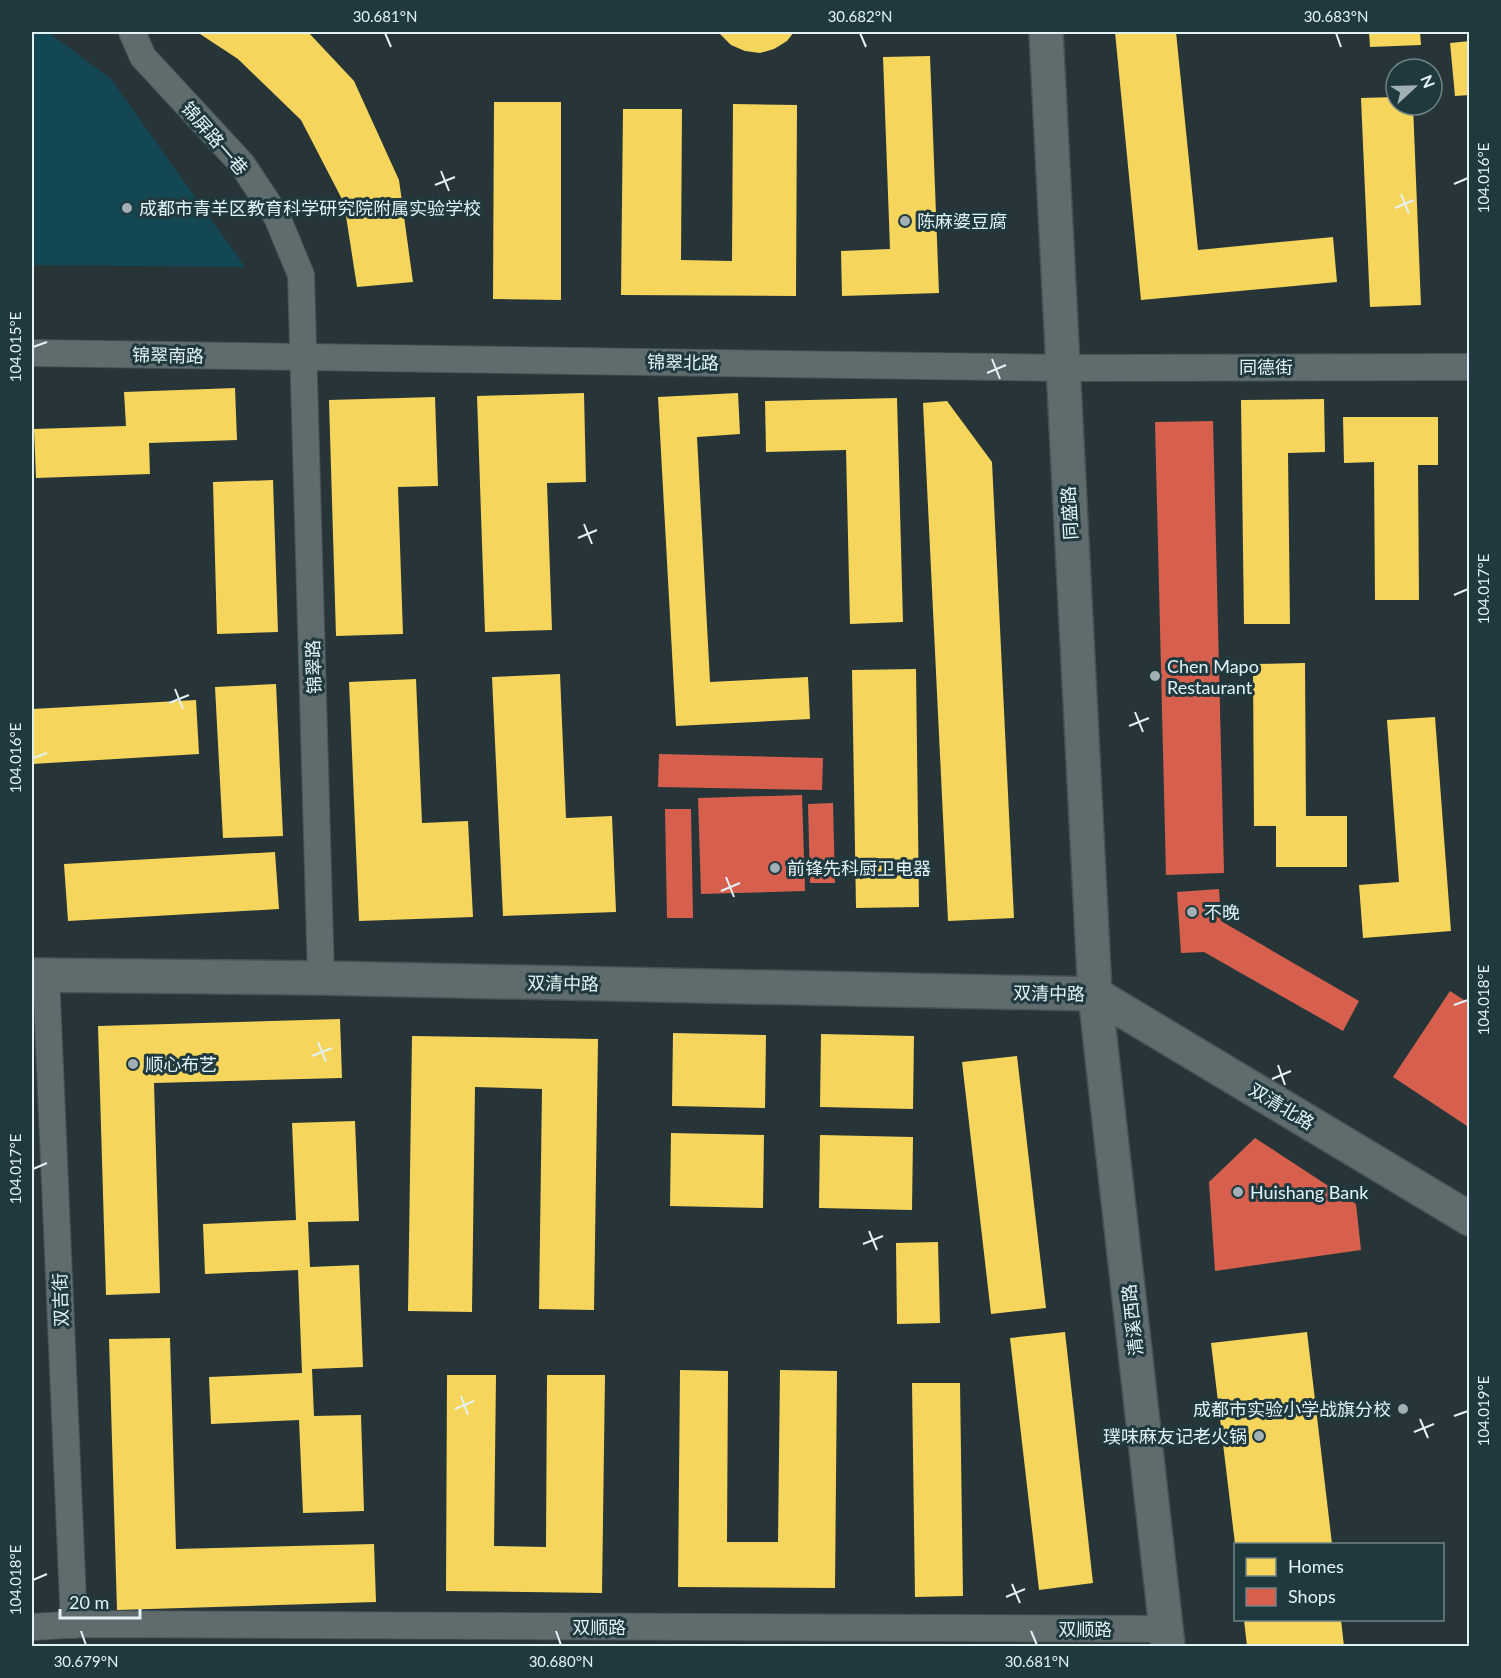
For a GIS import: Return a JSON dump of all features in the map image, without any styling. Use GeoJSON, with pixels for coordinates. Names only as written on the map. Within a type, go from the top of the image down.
{"type":"FeatureCollection","features":[{"type":"Feature","properties":{"kind":"street","name":"锦屏路一巷"},"geometry":{"type":"LineString","coordinates":[[132,32],[143,57],[242,164],[277,217],[301,275],[304,356]]}},
{"type":"Feature","properties":{"kind":"street","name":"同盛路"},"geometry":{"type":"LineString","coordinates":[[1046,32],[1095,994]]}},
{"type":"Feature","properties":{"kind":"street","name":"锦翠南路"},"geometry":{"type":"LineString","coordinates":[[32,353],[304,356]]}},
{"type":"Feature","properties":{"kind":"street","name":"锦翠北路"},"geometry":{"type":"LineString","coordinates":[[304,356],[1062,368]]}},
{"type":"Feature","properties":{"kind":"street","name":"锦翠路"},"geometry":{"type":"LineString","coordinates":[[304,356],[321,978]]}},
{"type":"Feature","properties":{"kind":"street","name":"同德街"},"geometry":{"type":"LineString","coordinates":[[1062,368],[1470,367]]}},
{"type":"Feature","properties":{"kind":"street","name":"双清中路"},"geometry":{"type":"LineString","coordinates":[[39,975],[321,978],[1095,994]]}},
{"type":"Feature","properties":{"kind":"street","name":"双吉街"},"geometry":{"type":"LineString","coordinates":[[39,975],[74,1625]]}},
{"type":"Feature","properties":{"kind":"street","name":"双清北路"},"geometry":{"type":"LineString","coordinates":[[1095,994],[1470,1219]]}},
{"type":"Feature","properties":{"kind":"street","name":"清溪西路"},"geometry":{"type":"LineString","coordinates":[[1095,994],[1167,1638]]}},
{"type":"Feature","properties":{"kind":"street","name":"双顺路"},"geometry":{"type":"LineString","coordinates":[[32,1627],[74,1625],[1167,1638]]}},
{"type":"Feature","properties":{"kind":"shaded area","name":"成都市青羊区教育科学研究院附属实验学校"},"geometry":{"type":"Polygon","coordinates":[[[32,32],[48,32],[111,79],[245,267],[32,265],[32,32]]]}},
{"type":"Feature","properties":{"kind":"building: Homes"},"geometry":{"type":"Polygon","coordinates":[[[197,32],[308,32],[354,81],[399,180],[413,282],[357,287],[344,203],[301,120],[238,59],[197,32]]]}},
{"type":"Feature","properties":{"kind":"building: Homes"},"geometry":{"type":"Polygon","coordinates":[[[718,32],[794,32],[787,41],[774,49],[760,53],[745,51],[731,45],[718,32]]]}},
{"type":"Feature","properties":{"kind":"building: Homes"},"geometry":{"type":"Polygon","coordinates":[[[1115,32],[1176,32],[1198,250],[1333,237],[1337,282],[1141,300],[1115,32]]]}},
{"type":"Feature","properties":{"kind":"building: Homes"},"geometry":{"type":"Polygon","coordinates":[[[1369,32],[1420,32],[1421,45],[1370,47],[1369,32]]]}},
{"type":"Feature","properties":{"kind":"building: Homes"},"geometry":{"type":"Polygon","coordinates":[[[1470,41],[1470,95],[1455,96],[1450,43],[1470,41]]]}},
{"type":"Feature","properties":{"kind":"building: Homes"},"geometry":{"type":"Polygon","coordinates":[[[930,56],[939,293],[842,296],[841,251],[890,249],[883,57],[930,56]]]}},
{"type":"Feature","properties":{"kind":"building: Homes"},"geometry":{"type":"Polygon","coordinates":[[[1384,97],[1384,117],[1413,117],[1421,305],[1370,307],[1361,98],[1384,97]]]}},
{"type":"Feature","properties":{"kind":"building: Homes"},"geometry":{"type":"Polygon","coordinates":[[[494,102],[561,102],[561,300],[493,299],[494,102]]]}},
{"type":"Feature","properties":{"kind":"building: Homes"},"geometry":{"type":"Polygon","coordinates":[[[733,104],[797,105],[796,296],[621,295],[623,109],[682,109],[681,260],[732,261],[733,104]]]}},
{"type":"Feature","properties":{"kind":"building: Homes"},"geometry":{"type":"Polygon","coordinates":[[[235,388],[237,440],[149,443],[150,474],[36,478],[34,429],[126,426],[124,392],[235,388]]]}},
{"type":"Feature","properties":{"kind":"building: Homes"},"geometry":{"type":"Polygon","coordinates":[[[584,393],[586,482],[547,483],[552,630],[485,632],[477,396],[584,393]]]}},
{"type":"Feature","properties":{"kind":"building: Homes"},"geometry":{"type":"Polygon","coordinates":[[[738,393],[740,434],[697,437],[710,682],[808,677],[810,719],[676,726],[658,397],[738,393]]]}},
{"type":"Feature","properties":{"kind":"building: Homes"},"geometry":{"type":"Polygon","coordinates":[[[435,397],[438,486],[398,487],[403,634],[336,636],[329,400],[435,397]]]}},
{"type":"Feature","properties":{"kind":"building: Homes"},"geometry":{"type":"Polygon","coordinates":[[[897,398],[903,622],[850,624],[846,450],[766,452],[765,401],[897,398]]]}},
{"type":"Feature","properties":{"kind":"building: Homes"},"geometry":{"type":"Polygon","coordinates":[[[1324,399],[1325,452],[1288,453],[1290,624],[1244,624],[1241,400],[1324,399]]]}},
{"type":"Feature","properties":{"kind":"building: Homes"},"geometry":{"type":"Polygon","coordinates":[[[947,401],[992,462],[1014,918],[948,921],[923,403],[947,401]]]}},
{"type":"Feature","properties":{"kind":"building: Homes"},"geometry":{"type":"Polygon","coordinates":[[[1343,417],[1438,417],[1438,465],[1418,465],[1419,600],[1375,600],[1374,462],[1344,463],[1343,417]]]}},
{"type":"Feature","properties":{"kind":"building: Homes"},"geometry":{"type":"Polygon","coordinates":[[[273,480],[278,632],[217,634],[213,482],[273,480]]]}},
{"type":"Feature","properties":{"kind":"building: Homes"},"geometry":{"type":"Polygon","coordinates":[[[1305,663],[1306,816],[1347,816],[1347,867],[1276,867],[1276,826],[1254,826],[1253,664],[1305,663]]]}},
{"type":"Feature","properties":{"kind":"building: Homes"},"geometry":{"type":"Polygon","coordinates":[[[916,669],[919,907],[856,908],[852,670],[916,669]]]}},
{"type":"Feature","properties":{"kind":"building: Homes"},"geometry":{"type":"Polygon","coordinates":[[[560,674],[566,818],[612,816],[616,912],[503,916],[492,677],[560,674]]]}},
{"type":"Feature","properties":{"kind":"building: Homes"},"geometry":{"type":"Polygon","coordinates":[[[416,679],[422,823],[468,821],[473,917],[359,921],[349,682],[416,679]]]}},
{"type":"Feature","properties":{"kind":"building: Homes"},"geometry":{"type":"Polygon","coordinates":[[[276,684],[283,836],[223,838],[215,687],[276,684]]]}},
{"type":"Feature","properties":{"kind":"building: Homes"},"geometry":{"type":"Polygon","coordinates":[[[196,700],[199,754],[32,764],[32,709],[196,700]]]}},
{"type":"Feature","properties":{"kind":"building: Homes"},"geometry":{"type":"Polygon","coordinates":[[[1435,717],[1451,931],[1363,938],[1359,885],[1399,882],[1387,720],[1435,717]]]}},
{"type":"Feature","properties":{"kind":"building: Homes"},"geometry":{"type":"Polygon","coordinates":[[[275,852],[279,909],[68,921],[64,864],[275,852]]]}},
{"type":"Feature","properties":{"kind":"building: Homes"},"geometry":{"type":"Polygon","coordinates":[[[340,1019],[342,1078],[154,1083],[160,1293],[106,1295],[98,1026],[340,1019]]]}},
{"type":"Feature","properties":{"kind":"building: Homes"},"geometry":{"type":"Polygon","coordinates":[[[673,1033],[766,1035],[765,1108],[672,1106],[673,1033]]]}},
{"type":"Feature","properties":{"kind":"building: Homes"},"geometry":{"type":"Polygon","coordinates":[[[821,1034],[914,1036],[913,1109],[820,1107],[821,1034]]]}},
{"type":"Feature","properties":{"kind":"building: Homes"},"geometry":{"type":"Polygon","coordinates":[[[412,1036],[598,1039],[594,1310],[539,1309],[542,1089],[475,1087],[472,1312],[408,1311],[412,1036]]]}},
{"type":"Feature","properties":{"kind":"building: Homes"},"geometry":{"type":"Polygon","coordinates":[[[1017,1056],[1046,1308],[991,1314],[962,1062],[1017,1056]]]}},
{"type":"Feature","properties":{"kind":"building: Homes"},"geometry":{"type":"Polygon","coordinates":[[[355,1121],[359,1221],[308,1222],[310,1267],[359,1265],[363,1367],[312,1369],[314,1416],[361,1415],[364,1511],[303,1513],[299,1420],[211,1424],[209,1377],[302,1373],[298,1270],[205,1274],[203,1224],[296,1220],[292,1123],[355,1121]]]}},
{"type":"Feature","properties":{"kind":"building: Homes"},"geometry":{"type":"Polygon","coordinates":[[[671,1133],[764,1135],[763,1208],[670,1206],[671,1133]]]}},
{"type":"Feature","properties":{"kind":"building: Homes"},"geometry":{"type":"Polygon","coordinates":[[[820,1135],[913,1137],[912,1210],[819,1208],[820,1135]]]}},
{"type":"Feature","properties":{"kind":"building: Homes"},"geometry":{"type":"Polygon","coordinates":[[[938,1242],[940,1323],[897,1324],[896,1243],[938,1242]]]}},
{"type":"Feature","properties":{"kind":"building: Homes"},"geometry":{"type":"Polygon","coordinates":[[[1065,1332],[1093,1583],[1039,1590],[1010,1338],[1065,1332]]]}},
{"type":"Feature","properties":{"kind":"building: Homes"},"geometry":{"type":"Polygon","coordinates":[[[1307,1332],[1332,1543],[1235,1543],[1211,1343],[1307,1332]]]}},
{"type":"Feature","properties":{"kind":"building: Homes"},"geometry":{"type":"Polygon","coordinates":[[[170,1338],[176,1549],[374,1544],[376,1602],[117,1610],[109,1339],[170,1338]]]}},
{"type":"Feature","properties":{"kind":"building: Homes"},"geometry":{"type":"Polygon","coordinates":[[[680,1370],[728,1371],[727,1542],[778,1542],[780,1370],[837,1371],[835,1588],[678,1587],[680,1370]]]}},
{"type":"Feature","properties":{"kind":"building: Homes"},"geometry":{"type":"Polygon","coordinates":[[[447,1375],[496,1375],[494,1546],[546,1547],[547,1375],[605,1375],[602,1593],[446,1591],[447,1375]]]}},
{"type":"Feature","properties":{"kind":"building: Homes"},"geometry":{"type":"Polygon","coordinates":[[[912,1383],[960,1383],[963,1596],[915,1597],[912,1383]]]}},
{"type":"Feature","properties":{"kind":"building: Homes"},"geometry":{"type":"Polygon","coordinates":[[[1244,1621],[1341,1621],[1344,1646],[1247,1646],[1244,1621]]]}},
{"type":"Feature","properties":{"kind":"building: Shops"},"geometry":{"type":"Polygon","coordinates":[[[1213,421],[1224,873],[1166,875],[1155,422],[1213,421]]]}},
{"type":"Feature","properties":{"kind":"building: Shops"},"geometry":{"type":"Polygon","coordinates":[[[659,754],[823,758],[822,790],[658,787],[659,754]]]}},
{"type":"Feature","properties":{"kind":"building: Shops"},"geometry":{"type":"Polygon","coordinates":[[[802,795],[805,891],[701,894],[698,798],[802,795]]]}},
{"type":"Feature","properties":{"kind":"building: Shops"},"geometry":{"type":"Polygon","coordinates":[[[833,803],[835,883],[810,883],[808,804],[833,803]]]}},
{"type":"Feature","properties":{"kind":"building: Shops"},"geometry":{"type":"Polygon","coordinates":[[[665,809],[691,809],[693,918],[667,918],[665,809]]]}},
{"type":"Feature","properties":{"kind":"building: Shops"},"geometry":{"type":"Polygon","coordinates":[[[1219,889],[1221,921],[1359,1001],[1343,1031],[1204,952],[1181,953],[1177,892],[1219,889]]]}},
{"type":"Feature","properties":{"kind":"building: Shops"},"geometry":{"type":"Polygon","coordinates":[[[1450,991],[1470,1004],[1470,1128],[1393,1077],[1450,991]]]}},
{"type":"Feature","properties":{"kind":"building: Shops"},"geometry":{"type":"Polygon","coordinates":[[[1255,1138],[1356,1204],[1361,1250],[1215,1271],[1209,1182],[1255,1138]]]}},
{"type":"Feature","properties":{"kind":"place","name":"成都市青羊区教育科学研究院附属实验学校"},"geometry":{"type":"Point","coordinates":[127,208]}},
{"type":"Feature","properties":{"kind":"place","name":"陈麻婆豆腐"},"geometry":{"type":"Point","coordinates":[905,221]}},
{"type":"Feature","properties":{"kind":"place","name":"Chen Mapo Restaurant"},"geometry":{"type":"Point","coordinates":[1155,676]}},
{"type":"Feature","properties":{"kind":"place","name":"前锋先科厨卫电器"},"geometry":{"type":"Point","coordinates":[775,868]}},
{"type":"Feature","properties":{"kind":"place","name":"不晚"},"geometry":{"type":"Point","coordinates":[1192,912]}},
{"type":"Feature","properties":{"kind":"place","name":"顺心布艺"},"geometry":{"type":"Point","coordinates":[133,1064]}},
{"type":"Feature","properties":{"kind":"place","name":"Huishang Bank"},"geometry":{"type":"Point","coordinates":[1238,1192]}},
{"type":"Feature","properties":{"kind":"place","name":"成都市实验小学战旗分校"},"geometry":{"type":"Point","coordinates":[1403,1409]}},
{"type":"Feature","properties":{"kind":"place","name":"璞味麻友记老火锅"},"geometry":{"type":"Point","coordinates":[1259,1436]}}]}
